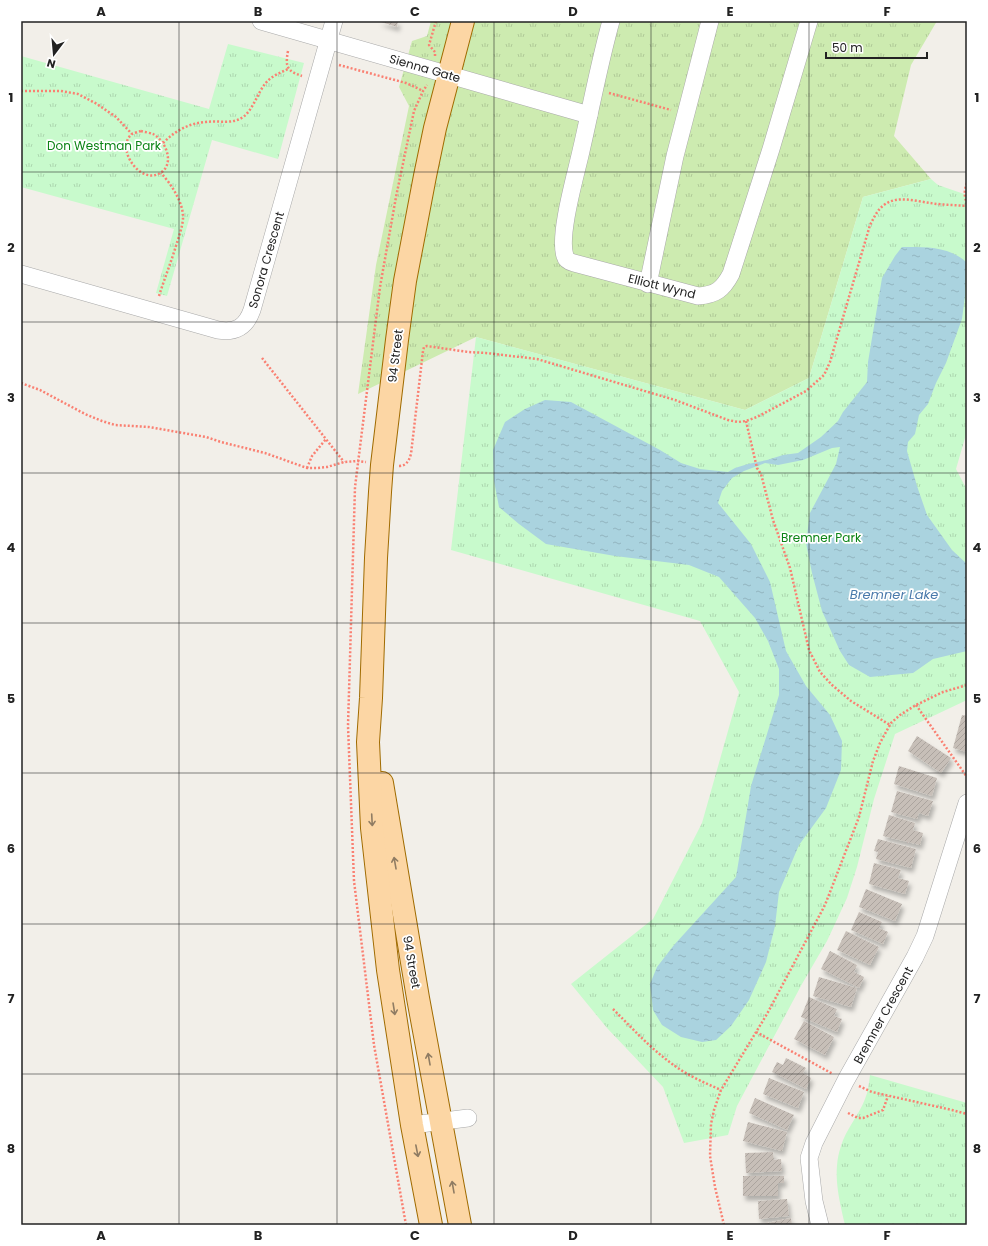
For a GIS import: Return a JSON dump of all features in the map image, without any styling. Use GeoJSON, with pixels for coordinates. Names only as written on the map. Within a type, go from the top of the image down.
{"type":"FeatureCollection","features":[{"type":"Feature","properties":{"kind":"main road","name":"94 Street"},"geometry":{"type":"LineString","coordinates":[[431,1225],[412,1125],[388,970],[372,828],[368,742],[376,558],[382,465],[405,281],[435,128],[463,21]]}},
{"type":"Feature","properties":{"kind":"main road","name":"94 Street"},"geometry":{"type":"LineString","coordinates":[[371,698],[383,790],[417,993],[460,1225]]}},
{"type":"Feature","properties":{"kind":"street","name":"Sienna Gate"},"geometry":{"type":"LineString","coordinates":[[261,21],[589,115]]}},
{"type":"Feature","properties":{"kind":"street","name":"Sonora Crescent"},"geometry":{"type":"LineString","coordinates":[[21,274],[218,330],[232,330],[246,323],[252,310],[334,21]]}},
{"type":"Feature","properties":{"kind":"street","name":"Elliott Wynd"},"geometry":{"type":"LineString","coordinates":[[612,21],[595,89],[566,220],[564,248],[565,257],[574,264],[698,296],[709,296],[720,290],[731,274],[809,21]]}},
{"type":"Feature","properties":{"kind":"street"},"geometry":{"type":"LineString","coordinates":[[648,284],[686,114],[710,21]]}},
{"type":"Feature","properties":{"kind":"street","name":"Bremner Crescent"},"geometry":{"type":"LineString","coordinates":[[820,1225],[814,1201],[809,1158],[814,1143],[925,936],[967,802]]}},
{"type":"Feature","properties":{"kind":"street"},"geometry":{"type":"LineString","coordinates":[[412,1125],[468,1118]]}},
{"type":"Feature","properties":{"kind":"path"},"geometry":{"type":"LineString","coordinates":[[288,51],[286,64],[288,68],[294,73],[302,76]]}},
{"type":"Feature","properties":{"kind":"path"},"geometry":{"type":"LineString","coordinates":[[339,65],[406,83],[423,91]]}},
{"type":"Feature","properties":{"kind":"path"},"geometry":{"type":"LineString","coordinates":[[163,143],[172,134],[195,123],[231,122],[243,117],[249,111],[265,83],[271,77],[288,68]]}},
{"type":"Feature","properties":{"kind":"path"},"geometry":{"type":"LineString","coordinates":[[595,89],[686,114]]}},
{"type":"Feature","properties":{"kind":"path"},"geometry":{"type":"LineString","coordinates":[[21,91],[61,91],[78,94],[97,104],[116,117],[132,134]]}},
{"type":"Feature","properties":{"kind":"path"},"geometry":{"type":"LineString","coordinates":[[141,131],[153,134],[163,143],[168,160],[165,169],[161,173],[158,175],[147,175],[140,173],[133,166],[126,150],[127,141],[132,134],[141,131]]}},
{"type":"Feature","properties":{"kind":"path"},"geometry":{"type":"LineString","coordinates":[[159,296],[180,233],[183,218],[178,198],[161,173]]}},
{"type":"Feature","properties":{"kind":"path"},"geometry":{"type":"LineString","coordinates":[[21,383],[40,390],[64,404],[102,421],[115,425],[149,427],[206,437],[249,448],[307,468],[327,467],[344,462],[403,466],[409,460],[423,351],[424,347],[427,346],[537,359],[675,400],[728,420],[738,422],[746,421],[757,417],[806,391],[824,374],[830,362],[870,225],[877,212],[885,204],[897,200],[967,205],[964,190],[967,183]]}},
{"type":"Feature","properties":{"kind":"path"},"geometry":{"type":"LineString","coordinates":[[262,358],[344,462]]}},
{"type":"Feature","properties":{"kind":"path"},"geometry":{"type":"LineString","coordinates":[[746,421],[757,468],[761,474],[773,520],[790,568],[809,650],[820,672],[832,685],[851,701],[890,726]]}},
{"type":"Feature","properties":{"kind":"path"},"geometry":{"type":"LineString","coordinates":[[307,468],[312,456],[326,439]]}},
{"type":"Feature","properties":{"kind":"path"},"geometry":{"type":"LineString","coordinates":[[724,1225],[714,1188],[710,1156],[711,1124],[721,1090],[767,1014],[825,905],[859,817],[873,761],[880,743],[890,726],[900,715],[916,706],[943,692],[967,685]]}},
{"type":"Feature","properties":{"kind":"path"},"geometry":{"type":"LineString","coordinates":[[916,706],[967,777]]}},
{"type":"Feature","properties":{"kind":"path"},"geometry":{"type":"LineString","coordinates":[[613,1009],[664,1058],[686,1073],[721,1090]]}},
{"type":"Feature","properties":{"kind":"path"},"geometry":{"type":"LineString","coordinates":[[756,1032],[833,1074]]}},
{"type":"Feature","properties":{"kind":"path"},"geometry":{"type":"LineString","coordinates":[[862,1087],[872,1092],[967,1114]]}},
{"type":"Feature","properties":{"kind":"path"},"geometry":{"type":"LineString","coordinates":[[848,1113],[858,1118],[881,1111],[888,1096]]}},
{"type":"Feature","properties":{"kind":"green space"},"geometry":{"type":"Polygon","coordinates":[[[431,21],[937,21],[911,65],[894,136],[931,179],[863,197],[809,378],[745,410],[476,337],[358,394],[376,265],[409,106],[399,87],[412,41],[427,36],[431,21]]]}},
{"type":"Feature","properties":{"kind":"green space","name":"Don Westman Park"},"geometry":{"type":"Polygon","coordinates":[[[228,44],[304,63],[278,159],[212,140],[167,296],[156,293],[174,229],[21,187],[21,56],[209,109],[228,44]]]}},
{"type":"Feature","properties":{"kind":"green space","name":"Bremner Park"},"geometry":{"type":"Polygon","coordinates":[[[931,179],[938,185],[967,195],[967,431],[956,469],[967,490],[967,700],[895,734],[874,799],[857,867],[847,898],[827,941],[802,984],[737,1106],[728,1135],[684,1143],[663,1087],[607,1028],[571,984],[653,919],[702,823],[739,692],[700,621],[451,550],[476,337],[745,410],[809,378],[863,197],[931,179]]]}},
{"type":"Feature","properties":{"kind":"green space"},"geometry":{"type":"Polygon","coordinates":[[[870,1075],[967,1103],[967,1225],[845,1225],[837,1186],[838,1156],[843,1140],[865,1099],[870,1075]]]}},
{"type":"Feature","properties":{"kind":"water","name":"Bremner Lake"},"geometry":{"type":"Polygon","coordinates":[[[902,247],[936,248],[952,253],[966,262],[965,296],[962,319],[946,363],[928,404],[919,415],[915,434],[908,442],[907,451],[927,515],[952,550],[967,564],[967,651],[933,659],[913,673],[870,677],[849,665],[840,651],[822,611],[806,543],[810,513],[836,464],[840,447],[832,448],[803,460],[778,465],[765,463],[744,471],[732,478],[722,491],[718,503],[751,544],[770,582],[786,651],[806,686],[830,715],[842,741],[841,770],[826,808],[799,845],[779,892],[775,926],[766,962],[749,1000],[731,1026],[716,1040],[702,1042],[681,1037],[662,1025],[653,1010],[650,984],[657,967],[674,945],[736,877],[751,786],[779,695],[779,669],[768,641],[755,618],[719,577],[689,565],[615,556],[546,544],[519,524],[499,507],[494,481],[493,450],[505,422],[525,409],[545,400],[571,402],[681,463],[700,469],[728,472],[748,464],[783,455],[798,453],[821,437],[838,421],[843,412],[867,382],[868,362],[882,278],[902,247]]]}},
{"type":"Feature","properties":{"kind":"building"},"geometry":{"type":"Polygon","coordinates":[[[378,21],[398,21],[397,27],[378,21]]]}},
{"type":"Feature","properties":{"kind":"building"},"geometry":{"type":"Polygon","coordinates":[[[962,715],[967,716],[967,752],[953,748],[962,715]]]}},
{"type":"Feature","properties":{"kind":"building"},"geometry":{"type":"Polygon","coordinates":[[[917,736],[951,758],[941,773],[908,751],[917,736]]]}},
{"type":"Feature","properties":{"kind":"building"},"geometry":{"type":"Polygon","coordinates":[[[899,766],[937,778],[932,796],[894,784],[899,766]]]}},
{"type":"Feature","properties":{"kind":"building"},"geometry":{"type":"Polygon","coordinates":[[[897,791],[933,801],[928,816],[919,813],[917,819],[891,812],[897,791]]]}},
{"type":"Feature","properties":{"kind":"building"},"geometry":{"type":"Polygon","coordinates":[[[889,815],[915,823],[913,830],[923,833],[920,845],[883,836],[889,815]]]}},
{"type":"Feature","properties":{"kind":"building"},"geometry":{"type":"Polygon","coordinates":[[[878,839],[916,849],[911,868],[876,859],[878,852],[874,851],[878,839]]]}},
{"type":"Feature","properties":{"kind":"building"},"geometry":{"type":"Polygon","coordinates":[[[874,863],[901,870],[898,878],[909,881],[905,894],[869,884],[874,863]]]}},
{"type":"Feature","properties":{"kind":"building"},"geometry":{"type":"Polygon","coordinates":[[[866,889],[902,904],[895,921],[859,907],[866,889]]]}},
{"type":"Feature","properties":{"kind":"building"},"geometry":{"type":"Polygon","coordinates":[[[859,912],[882,922],[879,928],[888,932],[883,944],[851,930],[859,912]]]}},
{"type":"Feature","properties":{"kind":"building"},"geometry":{"type":"Polygon","coordinates":[[[846,931],[879,947],[870,965],[837,950],[846,931]]]}},
{"type":"Feature","properties":{"kind":"building"},"geometry":{"type":"Polygon","coordinates":[[[830,951],[857,965],[854,972],[864,977],[859,988],[821,969],[830,951]]]}},
{"type":"Feature","properties":{"kind":"building"},"geometry":{"type":"Polygon","coordinates":[[[819,977],[857,988],[851,1007],[813,996],[819,977]]]}},
{"type":"Feature","properties":{"kind":"building"},"geometry":{"type":"Polygon","coordinates":[[[809,997],[837,1009],[834,1016],[842,1019],[837,1032],[801,1017],[809,997]]]}},
{"type":"Feature","properties":{"kind":"building"},"geometry":{"type":"Polygon","coordinates":[[[804,1021],[834,1037],[825,1055],[794,1039],[804,1021]]]}},
{"type":"Feature","properties":{"kind":"building"},"geometry":{"type":"Polygon","coordinates":[[[786,1058],[806,1068],[803,1073],[811,1078],[806,1089],[772,1072],[777,1062],[783,1065],[786,1058]]]}},
{"type":"Feature","properties":{"kind":"building"},"geometry":{"type":"Polygon","coordinates":[[[769,1078],[804,1092],[798,1108],[763,1094],[769,1078]]]}},
{"type":"Feature","properties":{"kind":"building"},"geometry":{"type":"Polygon","coordinates":[[[755,1098],[794,1115],[787,1130],[749,1113],[755,1098]]]}},
{"type":"Feature","properties":{"kind":"building"},"geometry":{"type":"Polygon","coordinates":[[[748,1122],[787,1132],[782,1151],[743,1141],[748,1122]]]}},
{"type":"Feature","properties":{"kind":"building"},"geometry":{"type":"Polygon","coordinates":[[[773,1152],[774,1160],[781,1159],[782,1171],[746,1173],[745,1153],[773,1152]]]}},
{"type":"Feature","properties":{"kind":"building"},"geometry":{"type":"Polygon","coordinates":[[[743,1176],[784,1176],[784,1183],[778,1183],[778,1196],[743,1196],[743,1176]]]}},
{"type":"Feature","properties":{"kind":"building"},"geometry":{"type":"Polygon","coordinates":[[[787,1199],[789,1216],[759,1219],[758,1201],[787,1199]]]}},
{"type":"Feature","properties":{"kind":"building"},"geometry":{"type":"Polygon","coordinates":[[[791,1218],[792,1225],[763,1225],[763,1224],[791,1218]]]}}]}
